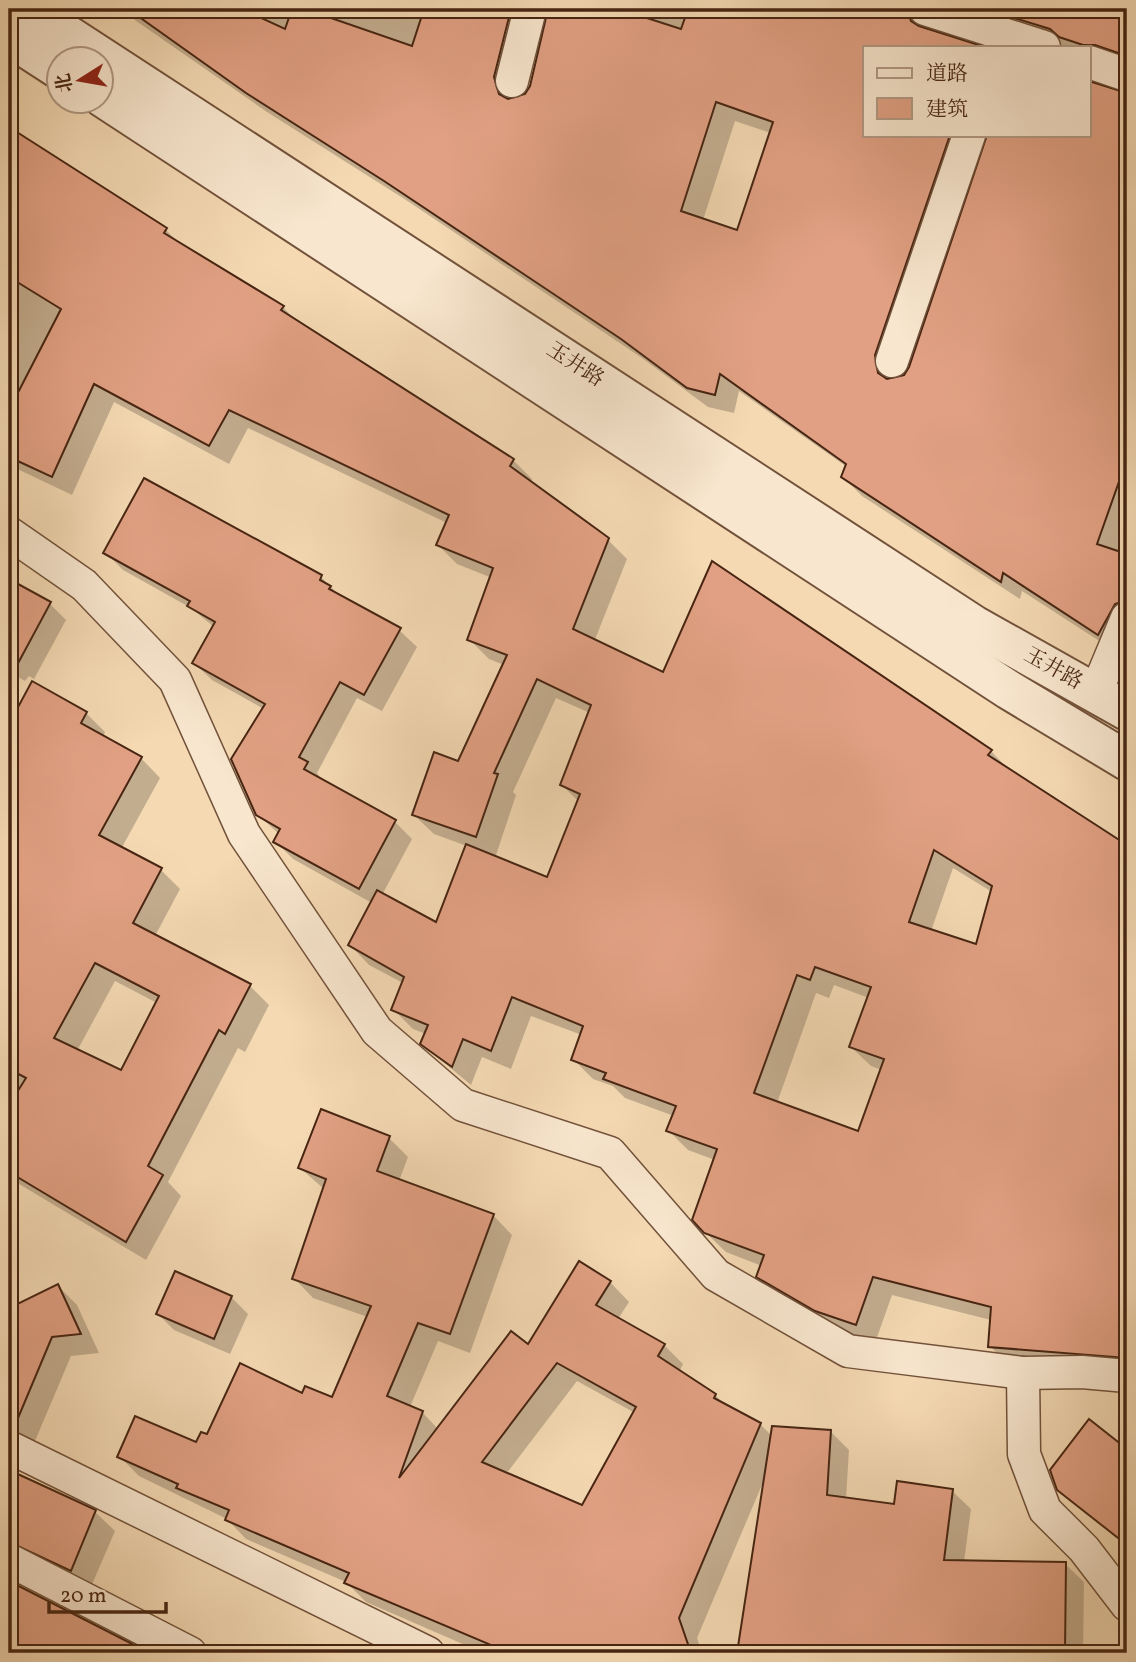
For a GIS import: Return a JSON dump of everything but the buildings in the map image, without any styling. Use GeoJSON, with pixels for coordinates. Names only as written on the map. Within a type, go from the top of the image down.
{"type":"FeatureCollection","features":[{"type":"Feature","properties":{"kind":"street","name":"玉井路"},"geometry":{"type":"LineString","coordinates":[[28,9],[974,625],[1111,701]]}},
{"type":"Feature","properties":{"kind":"street"},"geometry":{"type":"LineString","coordinates":[[512,81],[530,9]]}},
{"type":"Feature","properties":{"kind":"street"},"geometry":{"type":"LineString","coordinates":[[925,9],[1004,30],[1042,46]]}},
{"type":"Feature","properties":{"kind":"street"},"geometry":{"type":"LineString","coordinates":[[9,37],[46,61]]}},
{"type":"Feature","properties":{"kind":"street"},"geometry":{"type":"LineString","coordinates":[[1090,62],[1127,75]]}},
{"type":"Feature","properties":{"kind":"street","name":"玉井路"},"geometry":{"type":"LineString","coordinates":[[116,106],[1009,690],[1127,761]]}},
{"type":"Feature","properties":{"kind":"street"},"geometry":{"type":"LineString","coordinates":[[892,361],[969,136]]}},
{"type":"Feature","properties":{"kind":"street"},"geometry":{"type":"LineString","coordinates":[[9,533],[84,585],[175,680],[244,834],[377,1031],[463,1105],[610,1153],[716,1275],[848,1351],[1023,1373],[1082,1372],[1127,1376]]}},
{"type":"Feature","properties":{"kind":"street"},"geometry":{"type":"LineString","coordinates":[[1111,701],[1127,618]]}},
{"type":"Feature","properties":{"kind":"street"},"geometry":{"type":"LineString","coordinates":[[1023,1373],[1024,1454],[1045,1510],[1084,1549],[1127,1605]]}},
{"type":"Feature","properties":{"kind":"street"},"geometry":{"type":"LineString","coordinates":[[9,1447],[428,1653]]}},
{"type":"Feature","properties":{"kind":"street"},"geometry":{"type":"LineString","coordinates":[[9,1560],[190,1653]]}}]}
